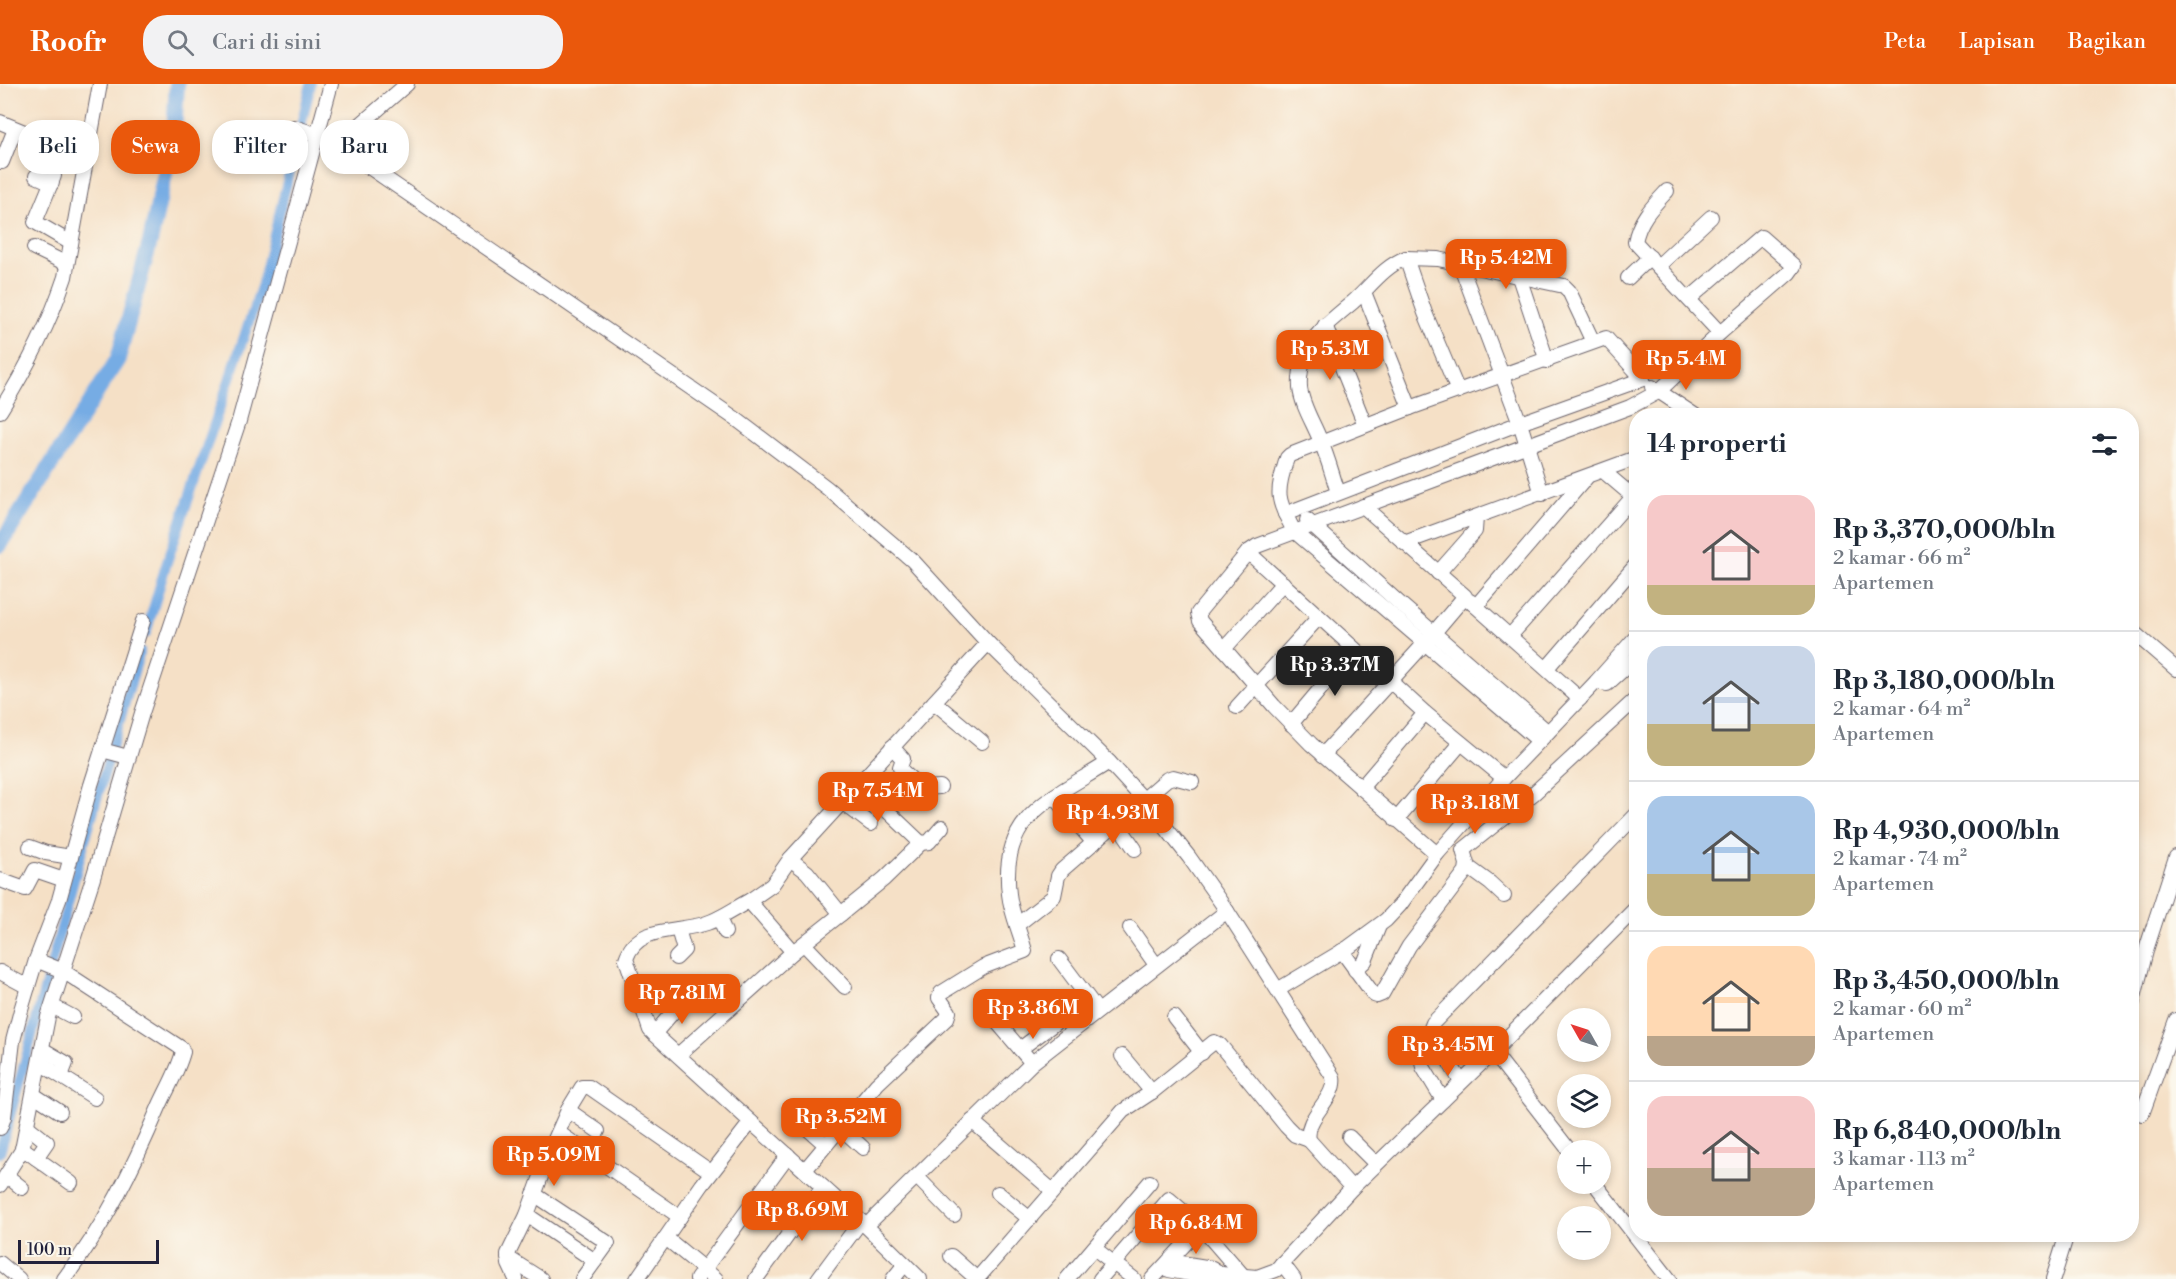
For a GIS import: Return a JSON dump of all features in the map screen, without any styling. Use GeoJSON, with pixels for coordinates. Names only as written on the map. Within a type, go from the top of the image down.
{"type":"FeatureCollection","features":[{"type":"Feature","properties":{"kind":"street"},"geometry":{"type":"LineString","coordinates":[[94,120],[100,84]]}},
{"type":"Feature","properties":{"kind":"street"},"geometry":{"type":"LineString","coordinates":[[0,1128],[4,1117],[13,1041],[28,987],[48,964],[93,878],[124,756],[239,421],[316,134],[332,84]]}},
{"type":"Feature","properties":{"kind":"street"},"geometry":{"type":"LineString","coordinates":[[366,120],[407,84]]}},
{"type":"Feature","properties":{"kind":"street"},"geometry":{"type":"LineString","coordinates":[[0,122],[18,130]]}},
{"type":"Feature","properties":{"kind":"street"},"geometry":{"type":"LineString","coordinates":[[2,162],[15,129]]}},
{"type":"Feature","properties":{"kind":"street"},"geometry":{"type":"LineString","coordinates":[[308,131],[320,136]]}},
{"type":"Feature","properties":{"kind":"street"},"geometry":{"type":"LineString","coordinates":[[0,411],[31,359],[55,305],[67,264],[84,174]]}},
{"type":"Feature","properties":{"kind":"street"},"geometry":{"type":"LineString","coordinates":[[379,174],[678,378],[828,488],[913,561],[988,642],[1107,760],[1144,800],[1189,857],[1279,989],[1333,1077],[1332,1089],[1309,1129],[1309,1140]]}},
{"type":"Feature","properties":{"kind":"street"},"geometry":{"type":"LineString","coordinates":[[36,176],[53,179],[35,222],[70,243]]}},
{"type":"Feature","properties":{"kind":"street"},"geometry":{"type":"LineString","coordinates":[[1667,191],[1646,213],[1636,239],[1637,244],[1717,330]]}},
{"type":"Feature","properties":{"kind":"street"},"geometry":{"type":"LineString","coordinates":[[1628,278],[1711,217]]}},
{"type":"Feature","properties":{"kind":"street"},"geometry":{"type":"LineString","coordinates":[[1437,854],[1323,755],[1291,724],[1200,621],[1198,613],[1248,552],[1257,546],[1619,411],[1789,273],[1794,268],[1793,263],[1764,238],[1759,238],[1689,299]]}},
{"type":"Feature","properties":{"kind":"street"},"geometry":{"type":"LineString","coordinates":[[34,248],[67,264]]}},
{"type":"Feature","properties":{"kind":"street"},"geometry":{"type":"LineString","coordinates":[[1406,258],[1425,314],[1458,391]]}},
{"type":"Feature","properties":{"kind":"street"},"geometry":{"type":"LineString","coordinates":[[1338,492],[1300,388],[1306,351],[1325,325],[1364,292],[1387,268],[1406,258],[1438,260],[1564,286],[1593,342]]}},
{"type":"Feature","properties":{"kind":"street"},"geometry":{"type":"LineString","coordinates":[[1460,264],[1520,423],[1542,494]]}},
{"type":"Feature","properties":{"kind":"street"},"geometry":{"type":"LineString","coordinates":[[1519,277],[1547,361]]}},
{"type":"Feature","properties":{"kind":"street"},"geometry":{"type":"LineString","coordinates":[[1364,292],[1410,408]]}},
{"type":"Feature","properties":{"kind":"street"},"geometry":{"type":"LineString","coordinates":[[1325,325],[1365,425]]}},
{"type":"Feature","properties":{"kind":"street"},"geometry":{"type":"LineString","coordinates":[[1430,638],[1294,531],[1280,503],[1278,491],[1287,458],[1290,455],[1410,408],[1547,361],[1604,338],[1651,386],[1684,408]]}},
{"type":"Feature","properties":{"kind":"street"},"geometry":{"type":"LineString","coordinates":[[1285,514],[1520,423],[1651,386]]}},
{"type":"Feature","properties":{"kind":"street"},"geometry":{"type":"LineString","coordinates":[[1404,543],[1629,461]]}},
{"type":"Feature","properties":{"kind":"street"},"geometry":{"type":"LineString","coordinates":[[1603,471],[1629,493]]}},
{"type":"Feature","properties":{"kind":"street"},"geometry":{"type":"LineString","coordinates":[[1323,755],[1430,638],[1470,601],[1587,477]]}},
{"type":"Feature","properties":{"kind":"street"},"geometry":{"type":"LineString","coordinates":[[1510,636],[1629,505]]}},
{"type":"Feature","properties":{"kind":"street"},"geometry":{"type":"LineString","coordinates":[[1363,506],[1580,699]]}},
{"type":"Feature","properties":{"kind":"street"},"geometry":{"type":"LineString","coordinates":[[1299,508],[1309,525],[1430,638],[1543,737]]}},
{"type":"Feature","properties":{"kind":"street"},"geometry":{"type":"LineString","coordinates":[[1438,573],[1475,531],[1476,517]]}},
{"type":"Feature","properties":{"kind":"street"},"geometry":{"type":"LineString","coordinates":[[1248,552],[1425,713],[1504,778]]}},
{"type":"Feature","properties":{"kind":"street"},"geometry":{"type":"LineString","coordinates":[[1547,668],[1629,573]]}},
{"type":"Feature","properties":{"kind":"street"},"geometry":{"type":"LineString","coordinates":[[1224,649],[1283,583]]}},
{"type":"Feature","properties":{"kind":"street"},"geometry":{"type":"LineString","coordinates":[[1237,707],[1319,617]]}},
{"type":"Feature","properties":{"kind":"street"},"geometry":{"type":"LineString","coordinates":[[22,1188],[3,1181],[22,1148],[28,1127],[52,1006],[48,964],[59,900],[143,621]]}},
{"type":"Feature","properties":{"kind":"street"},"geometry":{"type":"LineString","coordinates":[[2139,637],[2176,669]]}},
{"type":"Feature","properties":{"kind":"street"},"geometry":{"type":"LineString","coordinates":[[920,1279],[864,1224],[654,1034],[650,1029],[627,959],[632,946],[639,939],[648,935],[706,924],[749,901],[772,885],[789,860],[988,642]]}},
{"type":"Feature","properties":{"kind":"street"},"geometry":{"type":"LineString","coordinates":[[1279,989],[1379,926],[1400,905],[1452,836],[1629,645]]}},
{"type":"Feature","properties":{"kind":"street"},"geometry":{"type":"LineString","coordinates":[[1291,724],[1354,649]]}},
{"type":"Feature","properties":{"kind":"street"},"geometry":{"type":"LineString","coordinates":[[1596,682],[1607,684],[1629,664]]}},
{"type":"Feature","properties":{"kind":"street"},"geometry":{"type":"LineString","coordinates":[[934,702],[982,742]]}},
{"type":"Feature","properties":{"kind":"street"},"geometry":{"type":"LineString","coordinates":[[1463,850],[1533,794],[1629,705]]}},
{"type":"Feature","properties":{"kind":"street"},"geometry":{"type":"LineString","coordinates":[[1361,788],[1425,713]]}},
{"type":"Feature","properties":{"kind":"street"},"geometry":{"type":"LineString","coordinates":[[1396,820],[1461,743]]}},
{"type":"Feature","properties":{"kind":"street"},"geometry":{"type":"LineString","coordinates":[[892,747],[903,759],[900,767],[902,771],[921,788],[940,787]]}},
{"type":"Feature","properties":{"kind":"street"},"geometry":{"type":"LineString","coordinates":[[104,750],[124,756]]}},
{"type":"Feature","properties":{"kind":"street"},"geometry":{"type":"LineString","coordinates":[[805,1170],[877,1084],[947,1018],[949,1012],[939,998],[941,993],[983,968],[1024,951],[1009,895],[1007,869],[1010,851],[1025,819],[1036,808],[1107,760]]}},
{"type":"Feature","properties":{"kind":"street"},"geometry":{"type":"LineString","coordinates":[[1017,925],[1050,901],[1054,896],[1058,876],[1062,870],[1167,779],[1173,777],[1192,782]]}},
{"type":"Feature","properties":{"kind":"street"},"geometry":{"type":"LineString","coordinates":[[858,783],[921,843]]}},
{"type":"Feature","properties":{"kind":"street"},"geometry":{"type":"LineString","coordinates":[[1054,796],[1094,843]]}},
{"type":"Feature","properties":{"kind":"street"},"geometry":{"type":"LineString","coordinates":[[842,802],[871,824]]}},
{"type":"Feature","properties":{"kind":"street"},"geometry":{"type":"LineString","coordinates":[[1461,1082],[1438,1044],[1431,1028],[1432,1023],[1629,821]]}},
{"type":"Feature","properties":{"kind":"street"},"geometry":{"type":"LineString","coordinates":[[1117,823],[1135,849]]}},
{"type":"Feature","properties":{"kind":"street"},"geometry":{"type":"LineString","coordinates":[[678,1055],[799,948],[884,879],[921,843],[929,842],[942,827]]}},
{"type":"Feature","properties":{"kind":"street"},"geometry":{"type":"LineString","coordinates":[[1452,836],[1463,850],[1468,867],[1504,896]]}},
{"type":"Feature","properties":{"kind":"street"},"geometry":{"type":"LineString","coordinates":[[30,847],[71,857]]}},
{"type":"Feature","properties":{"kind":"street"},"geometry":{"type":"LineString","coordinates":[[2139,978],[2176,857]]}},
{"type":"Feature","properties":{"kind":"street"},"geometry":{"type":"LineString","coordinates":[[789,860],[807,872],[839,916]]}},
{"type":"Feature","properties":{"kind":"street"},"geometry":{"type":"LineString","coordinates":[[1342,951],[1374,995],[1382,994],[1409,946],[1468,867]]}},
{"type":"Feature","properties":{"kind":"street"},"geometry":{"type":"LineString","coordinates":[[0,880],[25,889],[35,870],[64,880]]}},
{"type":"Feature","properties":{"kind":"street"},"geometry":{"type":"LineString","coordinates":[[749,901],[845,987]]}},
{"type":"Feature","properties":{"kind":"street"},"geometry":{"type":"LineString","coordinates":[[818,1279],[864,1224],[917,1177],[1032,1063],[1227,911]]}},
{"type":"Feature","properties":{"kind":"street"},"geometry":{"type":"LineString","coordinates":[[1253,1275],[1352,1188],[1493,1052],[1629,915]]}},
{"type":"Feature","properties":{"kind":"street"},"geometry":{"type":"LineString","coordinates":[[719,918],[725,932]]}},
{"type":"Feature","properties":{"kind":"street"},"geometry":{"type":"LineString","coordinates":[[1355,970],[1365,961],[1379,926]]}},
{"type":"Feature","properties":{"kind":"street"},"geometry":{"type":"LineString","coordinates":[[1130,928],[1156,965]]}},
{"type":"Feature","properties":{"kind":"street"},"geometry":{"type":"LineString","coordinates":[[676,958],[684,950],[678,929]]}},
{"type":"Feature","properties":{"kind":"street"},"geometry":{"type":"LineString","coordinates":[[1059,959],[1098,1011]]}},
{"type":"Feature","properties":{"kind":"street"},"geometry":{"type":"LineString","coordinates":[[48,964],[181,1048],[183,1052],[145,1141],[105,1218],[86,1250],[64,1279]]}},
{"type":"Feature","properties":{"kind":"street"},"geometry":{"type":"LineString","coordinates":[[0,972],[28,987]]}},
{"type":"Feature","properties":{"kind":"street"},"geometry":{"type":"LineString","coordinates":[[654,1034],[687,996]]}},
{"type":"Feature","properties":{"kind":"street"},"geometry":{"type":"LineString","coordinates":[[52,1006],[73,1017]]}},
{"type":"Feature","properties":{"kind":"street"},"geometry":{"type":"LineString","coordinates":[[1174,1017],[1202,1053]]}},
{"type":"Feature","properties":{"kind":"street"},"geometry":{"type":"LineString","coordinates":[[2142,1114],[2176,1020]]}},
{"type":"Feature","properties":{"kind":"street"},"geometry":{"type":"LineString","coordinates":[[997,1022],[1032,1063]]}},
{"type":"Feature","properties":{"kind":"street"},"geometry":{"type":"LineString","coordinates":[[1020,1049],[1055,1023]]}},
{"type":"Feature","properties":{"kind":"street"},"geometry":{"type":"LineString","coordinates":[[951,1257],[977,1279],[1121,1114],[1217,1042],[1286,1126],[1295,1135],[1309,1140],[1352,1188]]}},
{"type":"Feature","properties":{"kind":"street"},"geometry":{"type":"LineString","coordinates":[[1438,1044],[1422,1061],[1423,1067],[1443,1100]]}},
{"type":"Feature","properties":{"kind":"street"},"geometry":{"type":"LineString","coordinates":[[42,1048],[66,1063],[61,1076]]}},
{"type":"Feature","properties":{"kind":"street"},"geometry":{"type":"LineString","coordinates":[[1493,1052],[1561,1140]]}},
{"type":"Feature","properties":{"kind":"street"},"geometry":{"type":"LineString","coordinates":[[1122,1056],[1152,1092]]}},
{"type":"Feature","properties":{"kind":"street"},"geometry":{"type":"LineString","coordinates":[[40,1063],[95,1098]]}},
{"type":"Feature","properties":{"kind":"street"},"geometry":{"type":"LineString","coordinates":[[516,1279],[508,1258],[549,1153],[568,1110],[582,1087],[589,1087],[711,1172]]}},
{"type":"Feature","properties":{"kind":"street"},"geometry":{"type":"LineString","coordinates":[[34,1095],[51,1098],[60,1112]]}},
{"type":"Feature","properties":{"kind":"street"},"geometry":{"type":"LineString","coordinates":[[568,1110],[598,1131]]}},
{"type":"Feature","properties":{"kind":"street"},"geometry":{"type":"LineString","coordinates":[[791,1114],[825,1144]]}},
{"type":"Feature","properties":{"kind":"street"},"geometry":{"type":"LineString","coordinates":[[972,1121],[1053,1191]]}},
{"type":"Feature","properties":{"kind":"street"},"geometry":{"type":"LineString","coordinates":[[637,1279],[711,1172],[751,1122]]}},
{"type":"Feature","properties":{"kind":"street"},"geometry":{"type":"LineString","coordinates":[[28,1127],[47,1142],[36,1158]]}},
{"type":"Feature","properties":{"kind":"street"},"geometry":{"type":"LineString","coordinates":[[840,1127],[863,1148]]}},
{"type":"Feature","properties":{"kind":"street"},"geometry":{"type":"LineString","coordinates":[[559,1133],[680,1217]]}},
{"type":"Feature","properties":{"kind":"street"},"geometry":{"type":"LineString","coordinates":[[1349,1137],[1376,1164]]}},
{"type":"Feature","properties":{"kind":"street"},"geometry":{"type":"LineString","coordinates":[[22,1148],[70,1183]]}},
{"type":"Feature","properties":{"kind":"street"},"geometry":{"type":"LineString","coordinates":[[702,1275],[788,1155]]}},
{"type":"Feature","properties":{"kind":"street"},"geometry":{"type":"LineString","coordinates":[[917,1177],[954,1215]]}},
{"type":"Feature","properties":{"kind":"street"},"geometry":{"type":"LineString","coordinates":[[1066,1279],[1150,1182]]}},
{"type":"Feature","properties":{"kind":"street"},"geometry":{"type":"LineString","coordinates":[[756,1279],[823,1187]]}},
{"type":"Feature","properties":{"kind":"street"},"geometry":{"type":"LineString","coordinates":[[998,1193],[1030,1219]]}},
{"type":"Feature","properties":{"kind":"street"},"geometry":{"type":"LineString","coordinates":[[534,1194],[608,1242],[582,1279]]}},
{"type":"Feature","properties":{"kind":"street"},"geometry":{"type":"LineString","coordinates":[[1603,1194],[1629,1228]]}},
{"type":"Feature","properties":{"kind":"street"},"geometry":{"type":"LineString","coordinates":[[1100,1279],[1169,1199],[1253,1275]]}},
{"type":"Feature","properties":{"kind":"street"},"geometry":{"type":"LineString","coordinates":[[526,1215],[595,1261]]}},
{"type":"Feature","properties":{"kind":"street"},"geometry":{"type":"LineString","coordinates":[[1166,1270],[1201,1227]]}},
{"type":"Feature","properties":{"kind":"street"},"geometry":{"type":"LineString","coordinates":[[664,1241],[702,1275],[717,1279]]}},
{"type":"Feature","properties":{"kind":"street"},"geometry":{"type":"LineString","coordinates":[[1640,1242],[1669,1279]]}},
{"type":"Feature","properties":{"kind":"street"},"geometry":{"type":"LineString","coordinates":[[2053,1279],[2065,1242]]}},
{"type":"Feature","properties":{"kind":"street"},"geometry":{"type":"LineString","coordinates":[[1094,1248],[1134,1279]]}},
{"type":"Feature","properties":{"kind":"street"},"geometry":{"type":"LineString","coordinates":[[508,1258],[541,1279]]}},
{"type":"Feature","properties":{"kind":"street"},"geometry":{"type":"LineString","coordinates":[[0,1263],[19,1279]]}},
{"type":"Feature","properties":{"kind":"street"},"geometry":{"type":"LineString","coordinates":[[893,1279],[905,1264]]}},
{"type":"Feature","properties":{"kind":"street"},"geometry":{"type":"LineString","coordinates":[[1166,1270],[1201,1271],[1213,1278],[1253,1275],[1294,1279]]}},
{"type":"Feature","properties":{"kind":"waterway"},"geometry":{"type":"LineString","coordinates":[[0,545],[118,359],[150,242],[174,132],[177,84]]}},
{"type":"Feature","properties":{"kind":"waterway"},"geometry":{"type":"LineString","coordinates":[[146,633],[165,568],[262,284],[311,84]]}},
{"type":"Feature","properties":{"kind":"waterway"},"geometry":{"type":"LineString","coordinates":[[0,1153],[83,847],[140,651]]}}]}
